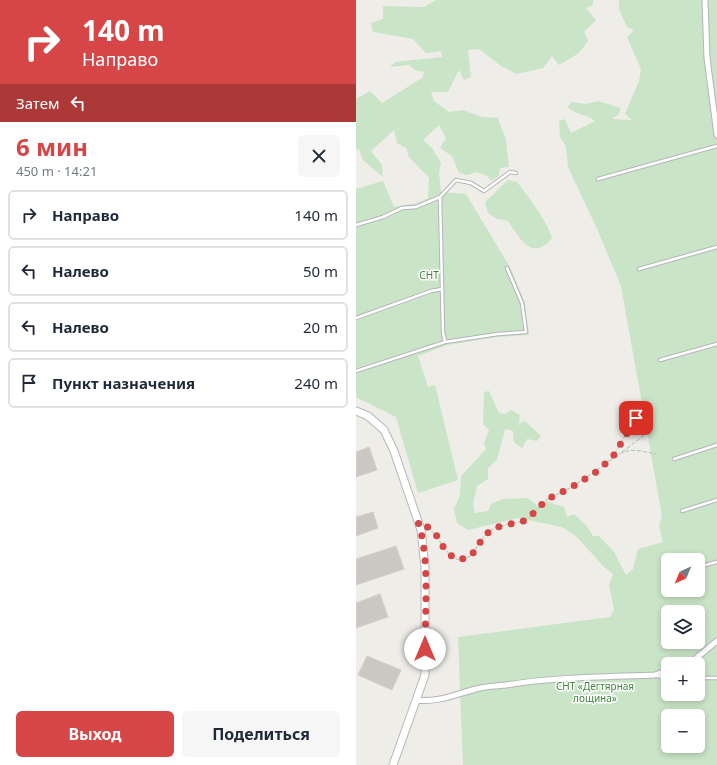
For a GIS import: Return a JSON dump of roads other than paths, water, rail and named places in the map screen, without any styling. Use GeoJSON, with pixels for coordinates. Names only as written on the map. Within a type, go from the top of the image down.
{"type":"FeatureCollection","features":[{"type":"Feature","properties":{"kind":"street"},"geometry":{"type":"LineString","coordinates":[[705,0],[707,58],[717,135]]}},
{"type":"Feature","properties":{"kind":"street"},"geometry":{"type":"LineString","coordinates":[[356,411],[368,416],[384,430],[394,451],[421,530],[425,567],[425,675],[393,765]]}},
{"type":"Feature","properties":{"kind":"street"},"geometry":{"type":"LineString","coordinates":[[698,657],[717,642]]}},
{"type":"Feature","properties":{"kind":"street"},"geometry":{"type":"LineString","coordinates":[[416,700],[432,700],[476,689],[516,683],[566,678],[656,675],[661,673]]}},
{"type":"Feature","properties":{"kind":"lane"},"geometry":{"type":"LineString","coordinates":[[598,179],[717,146]]}},
{"type":"Feature","properties":{"kind":"lane"},"geometry":{"type":"LineString","coordinates":[[356,225],[383,217],[402,208],[416,207],[440,197],[456,180],[470,183],[484,191],[510,172],[516,173]]}},
{"type":"Feature","properties":{"kind":"lane"},"geometry":{"type":"LineString","coordinates":[[440,197],[443,332],[445,342]]}},
{"type":"Feature","properties":{"kind":"lane"},"geometry":{"type":"LineString","coordinates":[[638,269],[717,247]]}},
{"type":"Feature","properties":{"kind":"lane"},"geometry":{"type":"LineString","coordinates":[[356,371],[445,342],[498,334],[526,332],[522,303],[507,268]]}},
{"type":"Feature","properties":{"kind":"lane"},"geometry":{"type":"LineString","coordinates":[[356,318],[431,291],[442,289]]}},
{"type":"Feature","properties":{"kind":"lane"},"geometry":{"type":"LineString","coordinates":[[660,360],[717,344]]}},
{"type":"Feature","properties":{"kind":"lane"},"geometry":{"type":"LineString","coordinates":[[674,459],[717,445]]}},
{"type":"Feature","properties":{"kind":"lane"},"geometry":{"type":"LineString","coordinates":[[682,511],[717,500]]}},
{"type":"Feature","properties":{"kind":"lane"},"geometry":{"type":"LineString","coordinates":[[705,565],[717,562]]}},
{"type":"Feature","properties":{"kind":"lane"},"geometry":{"type":"LineString","coordinates":[[656,675],[661,676]]}},
{"type":"Feature","properties":{"kind":"lane"},"geometry":{"type":"LineString","coordinates":[[705,678],[717,678]]}},
{"type":"Feature","properties":{"kind":"park label","name":"СНТ"},"geometry":{"type":"Point","coordinates":[429,275]}},
{"type":"Feature","properties":{"kind":"park label","name":"СНТ «Дегтярная лощина»"},"geometry":{"type":"Point","coordinates":[595,692]}}]}
